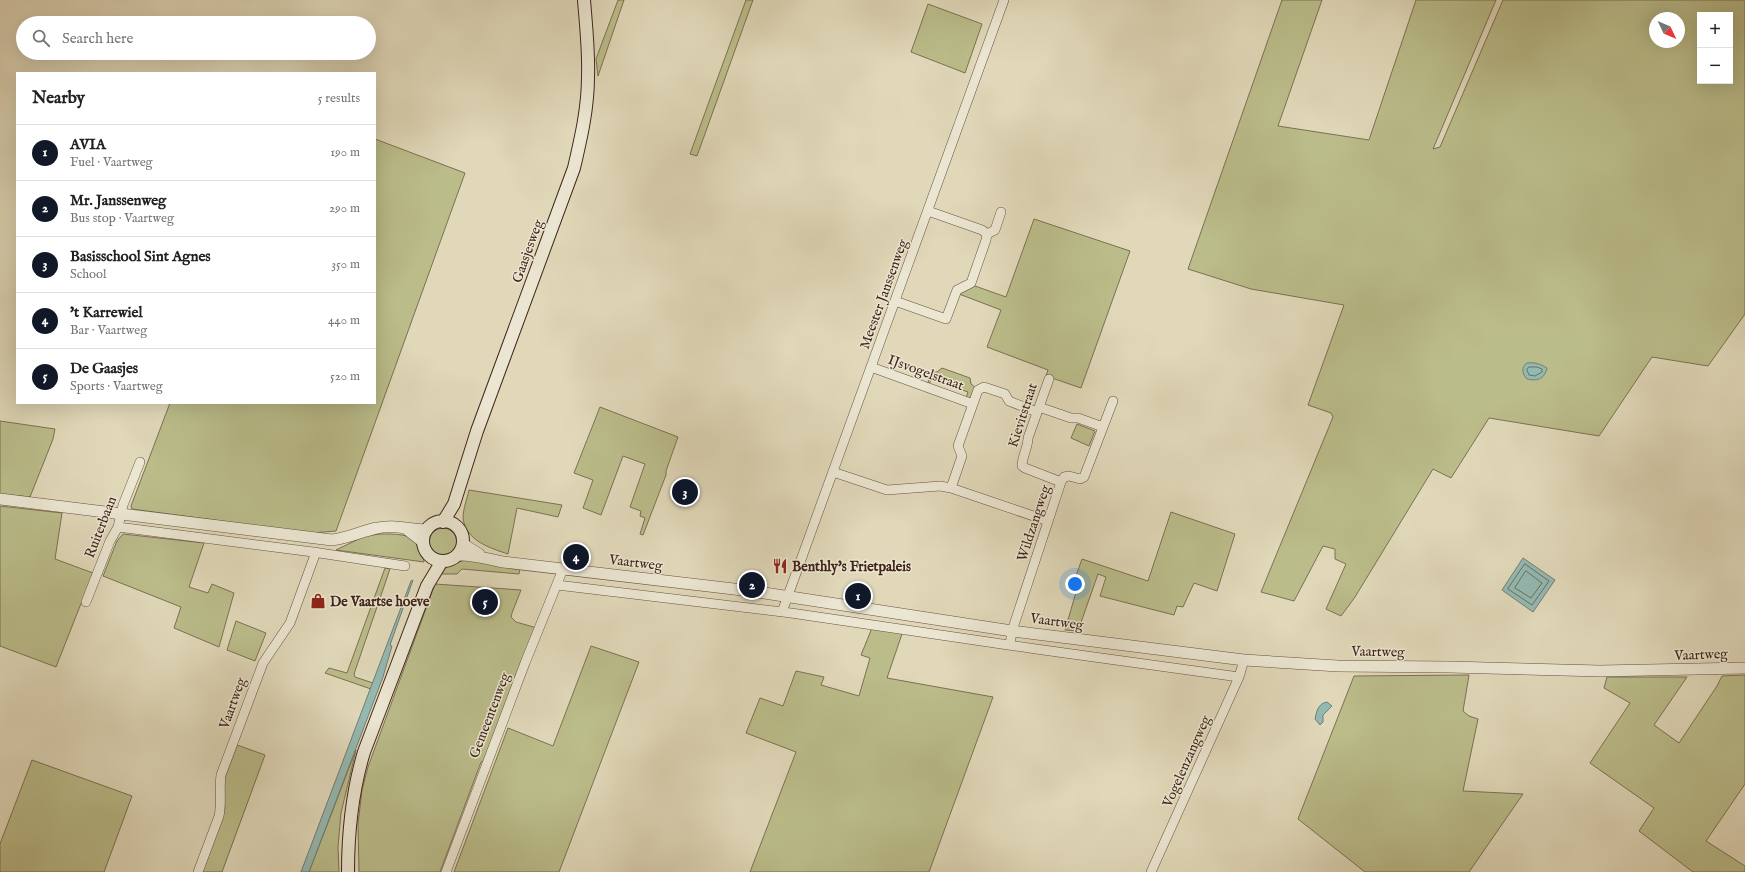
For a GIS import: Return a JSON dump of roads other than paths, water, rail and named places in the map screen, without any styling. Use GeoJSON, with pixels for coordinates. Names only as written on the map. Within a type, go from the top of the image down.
{"type":"FeatureCollection","features":[{"type":"Feature","properties":{"kind":"main road","name":"Gaasjesweg"},"geometry":{"type":"LineString","coordinates":[[449,523],[475,438],[574,168],[582,134],[588,77],[584,0]]}},
{"type":"Feature","properties":{"kind":"main road"},"geometry":{"type":"LineString","coordinates":[[449,523],[461,533],[460,549],[453,558],[442,561],[430,557],[426,552],[425,536],[434,524],[449,523]]}},
{"type":"Feature","properties":{"kind":"main road"},"geometry":{"type":"LineString","coordinates":[[427,586],[427,572],[430,557]]}},
{"type":"Feature","properties":{"kind":"main road"},"geometry":{"type":"LineString","coordinates":[[348,872],[350,823],[358,773],[372,731],[427,586],[442,561]]}},
{"type":"Feature","properties":{"kind":"street","name":"Meester Janssenweg"},"geometry":{"type":"LineString","coordinates":[[787,596],[1004,0]]}},
{"type":"Feature","properties":{"kind":"street"},"geometry":{"type":"LineString","coordinates":[[928,211],[982,230],[987,234]]}},
{"type":"Feature","properties":{"kind":"street"},"geometry":{"type":"LineString","coordinates":[[895,301],[946,319],[957,290],[970,283],[987,234],[994,230],[1001,212]]}},
{"type":"Feature","properties":{"kind":"street","name":"IJsvogelstraat"},"geometry":{"type":"LineString","coordinates":[[871,367],[973,404]]}},
{"type":"Feature","properties":{"kind":"street","name":"Kievitstraat"},"geometry":{"type":"LineString","coordinates":[[1049,378],[1028,438],[1028,445],[1022,461],[1022,466],[1061,482]]}},
{"type":"Feature","properties":{"kind":"street"},"geometry":{"type":"LineString","coordinates":[[951,488],[962,456],[958,446],[976,393],[981,388],[987,387],[1005,394],[1009,401],[1071,418],[1078,418],[1103,427]]}},
{"type":"Feature","properties":{"kind":"street","name":"Wildzangweg"},"geometry":{"type":"LineString","coordinates":[[1012,631],[1061,482],[1064,477],[1069,476],[1080,480],[1084,477],[1112,401]]}},
{"type":"Feature","properties":{"kind":"street","name":"Ruiterbaan"},"geometry":{"type":"LineString","coordinates":[[86,602],[110,541],[118,527],[123,505],[140,462]]}},
{"type":"Feature","properties":{"kind":"street"},"geometry":{"type":"LineString","coordinates":[[833,472],[887,490],[940,486],[951,488],[1048,521]]}},
{"type":"Feature","properties":{"kind":"street"},"geometry":{"type":"LineString","coordinates":[[0,499],[332,540],[346,539],[377,528],[392,526],[405,528],[425,536]]}},
{"type":"Feature","properties":{"kind":"street"},"geometry":{"type":"LineString","coordinates":[[118,527],[314,552],[405,566]]}},
{"type":"Feature","properties":{"kind":"street","name":"Vaartweg"},"geometry":{"type":"LineString","coordinates":[[198,872],[219,816],[219,788],[222,775],[263,663],[290,623],[314,552],[314,538]]}},
{"type":"Feature","properties":{"kind":"street","name":"Vaartweg"},"geometry":{"type":"LineString","coordinates":[[460,549],[472,557],[481,556],[503,562],[787,596],[1012,631],[1244,660],[1332,666],[1449,666],[1600,671],[1745,668]]}},
{"type":"Feature","properties":{"kind":"street","name":"Gemeentenweg"},"geometry":{"type":"LineString","coordinates":[[446,872],[562,569]]}},
{"type":"Feature","properties":{"kind":"street"},"geometry":{"type":"LineString","coordinates":[[557,585],[782,612],[1239,677]]}},
{"type":"Feature","properties":{"kind":"street"},"geometry":{"type":"LineString","coordinates":[[782,612],[787,596]]}},
{"type":"Feature","properties":{"kind":"street","name":"Vaartweg"},"geometry":{"type":"LineString","coordinates":[[1010,645],[1012,631]]}},
{"type":"Feature","properties":{"kind":"street","name":"Vogelenzangweg"},"geometry":{"type":"LineString","coordinates":[[1151,872],[1239,677],[1244,660]]}},
{"type":"Feature","properties":{"kind":"water"},"geometry":{"type":"Polygon","coordinates":[[[1527,363],[1542,365],[1547,368],[1546,372],[1540,379],[1527,379],[1523,371],[1524,366],[1527,363]]]}},
{"type":"Feature","properties":{"kind":"water"},"geometry":{"type":"Polygon","coordinates":[[[1523,558],[1555,580],[1533,612],[1502,590],[1523,558]]]}},
{"type":"Feature","properties":{"kind":"water"},"geometry":{"type":"Polygon","coordinates":[[[413,580],[390,645],[392,646],[383,677],[309,872],[301,872],[411,581],[413,580]]]}},
{"type":"Feature","properties":{"kind":"water"},"geometry":{"type":"Polygon","coordinates":[[[1327,702],[1332,706],[1323,715],[1323,722],[1320,725],[1315,719],[1316,713],[1320,706],[1327,702]]]}},
{"type":"Feature","properties":{"kind":"place","name":"Basisschool Sint Agnes"},"geometry":{"type":"Point","coordinates":[685,492]}},
{"type":"Feature","properties":{"kind":"place","name":"'t Karrewiel"},"geometry":{"type":"Point","coordinates":[576,557]}},
{"type":"Feature","properties":{"kind":"place","name":"Benthly's Frietpaleis"},"geometry":{"type":"Point","coordinates":[780,566]}},
{"type":"Feature","properties":{"kind":"place","name":"Mr. Janssenweg"},"geometry":{"type":"Point","coordinates":[752,585]}},
{"type":"Feature","properties":{"kind":"place","name":"AVIA"},"geometry":{"type":"Point","coordinates":[858,596]}},
{"type":"Feature","properties":{"kind":"place","name":"De Vaartse hoeve"},"geometry":{"type":"Point","coordinates":[318,601]}},
{"type":"Feature","properties":{"kind":"place","name":"De Gaasjes"},"geometry":{"type":"Point","coordinates":[485,602]}}]}
